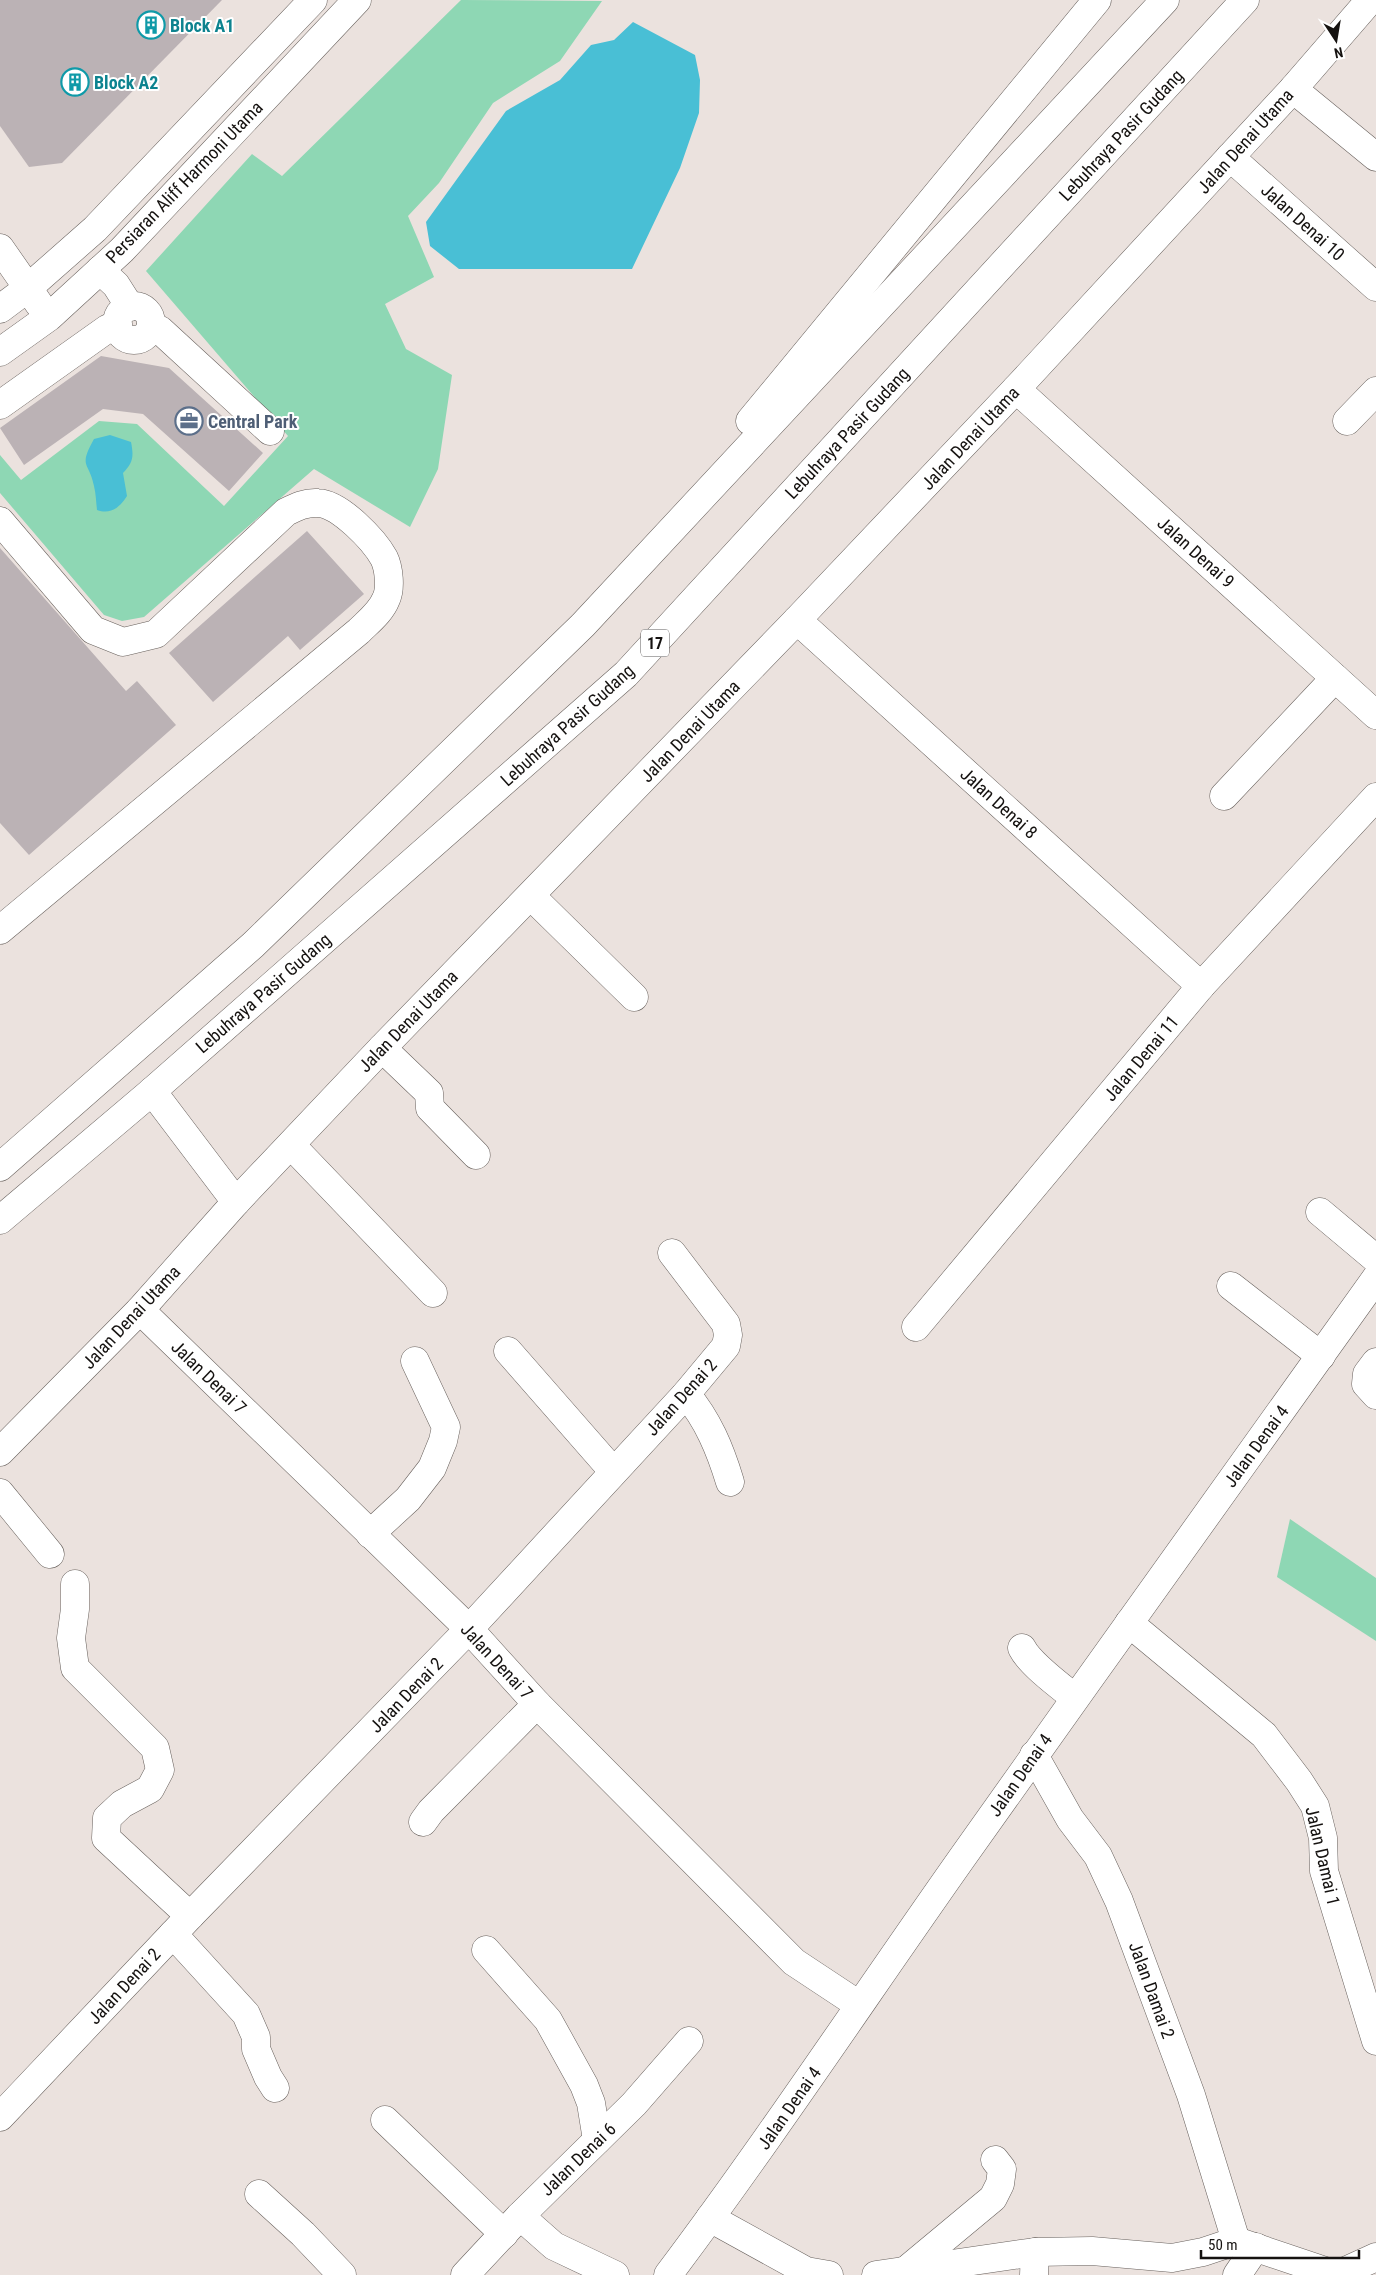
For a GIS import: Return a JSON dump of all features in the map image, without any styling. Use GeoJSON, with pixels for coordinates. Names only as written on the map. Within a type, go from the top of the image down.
{"type":"FeatureCollection","features":[{"type":"Feature","properties":{"kind":"main road","name":"Persiaran Aliff Harmoni Utama"},"geometry":{"type":"LineString","coordinates":[[0,309],[28,288],[94,229],[313,0]]}},
{"type":"Feature","properties":{"kind":"main road","name":"Persiaran Aliff Harmoni Utama"},"geometry":{"type":"LineString","coordinates":[[0,352],[48,317],[122,250],[357,0]]}},
{"type":"Feature","properties":{"kind":"main road"},"geometry":{"type":"LineString","coordinates":[[583,625],[1097,0]]}},
{"type":"Feature","properties":{"kind":"main road"},"geometry":{"type":"LineString","coordinates":[[0,1167],[253,945],[583,625],[1165,0]]}},
{"type":"Feature","properties":{"kind":"main road","name":"Lebuhraya Pasir Gudang"},"geometry":{"type":"LineString","coordinates":[[0,1220],[152,1091],[626,674],[1245,0]]}},
{"type":"Feature","properties":{"kind":"main road","name":"Jalan Denai Utama"},"geometry":{"type":"LineString","coordinates":[[0,1452],[140,1310],[236,1202],[382,1048],[797,620],[1016,390],[1293,88],[1370,0]]}},
{"type":"Feature","properties":{"kind":"main road"},"geometry":{"type":"LineString","coordinates":[[1293,88],[1376,157]]}},
{"type":"Feature","properties":{"kind":"main road","name":"Jalan Denai 10"},"geometry":{"type":"LineString","coordinates":[[1230,157],[1376,287]]}},
{"type":"Feature","properties":{"kind":"main road"},"geometry":{"type":"LineString","coordinates":[[3,252],[35,259],[66,254]]}},
{"type":"Feature","properties":{"kind":"main road"},"geometry":{"type":"LineString","coordinates":[[3,252],[48,317]]}},
{"type":"Feature","properties":{"kind":"main road"},"geometry":{"type":"LineString","coordinates":[[100,270],[116,285],[124,316]]}},
{"type":"Feature","properties":{"kind":"main road"},"geometry":{"type":"LineString","coordinates":[[0,405],[124,316],[144,309],[150,317],[151,326],[160,330],[270,431]]}},
{"type":"Feature","properties":{"kind":"main road","name":"Jalan Denai 9"},"geometry":{"type":"LineString","coordinates":[[1016,390],[1376,714]]}},
{"type":"Feature","properties":{"kind":"main road"},"geometry":{"type":"LineString","coordinates":[[1347,421],[1376,391]]}},
{"type":"Feature","properties":{"kind":"main road"},"geometry":{"type":"LineString","coordinates":[[0,521],[92,630],[123,642],[156,634],[286,512],[301,505],[320,503],[334,508],[352,522],[371,540],[385,560],[389,580],[387,599],[359,631],[0,930]]}},
{"type":"Feature","properties":{"kind":"main road","name":"Jalan Denai 8"},"geometry":{"type":"LineString","coordinates":[[797,620],[1201,986]]}},
{"type":"Feature","properties":{"kind":"main road"},"geometry":{"type":"LineString","coordinates":[[1224,796],[1335,678]]}},
{"type":"Feature","properties":{"kind":"main road","name":"Jalan Denai 11"},"geometry":{"type":"LineString","coordinates":[[916,1327],[1201,986],[1376,797]]}},
{"type":"Feature","properties":{"kind":"main road"},"geometry":{"type":"LineString","coordinates":[[531,896],[634,997]]}},
{"type":"Feature","properties":{"kind":"main road"},"geometry":{"type":"LineString","coordinates":[[382,1048],[429,1093],[430,1108],[476,1155]]}},
{"type":"Feature","properties":{"kind":"main road"},"geometry":{"type":"LineString","coordinates":[[152,1091],[236,1202]]}},
{"type":"Feature","properties":{"kind":"main road"},"geometry":{"type":"LineString","coordinates":[[291,1144],[433,1293]]}},
{"type":"Feature","properties":{"kind":"main road"},"geometry":{"type":"LineString","coordinates":[[1320,1212],[1376,1259]]}},
{"type":"Feature","properties":{"kind":"main road","name":"Jalan Denai 2"},"geometry":{"type":"LineString","coordinates":[[0,2117],[182,1925],[469,1629],[686,1394],[726,1346],[728,1335],[726,1324],[672,1253]]}},
{"type":"Feature","properties":{"kind":"main road","name":"Jalan Denai 4"},"geometry":{"type":"LineString","coordinates":[[668,2275],[771,2134],[1034,1756],[1376,1278]]}},
{"type":"Feature","properties":{"kind":"main road"},"geometry":{"type":"LineString","coordinates":[[1231,1286],[1321,1356]]}},
{"type":"Feature","properties":{"kind":"main road","name":"Jalan Denai 7"},"geometry":{"type":"LineString","coordinates":[[140,1310],[469,1629],[537,1704],[794,1962],[859,2005]]}},
{"type":"Feature","properties":{"kind":"main road"},"geometry":{"type":"LineString","coordinates":[[508,1351],[613,1471]]}},
{"type":"Feature","properties":{"kind":"main road"},"geometry":{"type":"LineString","coordinates":[[370,1534],[414,1491],[432,1468],[443,1441],[446,1427],[415,1361]]}},
{"type":"Feature","properties":{"kind":"main road"},"geometry":{"type":"LineString","coordinates":[[686,1394],[700,1411],[713,1434],[730,1482]]}},
{"type":"Feature","properties":{"kind":"main road"},"geometry":{"type":"LineString","coordinates":[[0,1493],[50,1554]]}},
{"type":"Feature","properties":{"kind":"main road"},"geometry":{"type":"LineString","coordinates":[[75,1584],[75,1609],[71,1638],[75,1668],[155,1748],[160,1770],[150,1789],[122,1804],[106,1818],[106,1838],[182,1925],[246,2014],[256,2037],[256,2049],[275,2088]]}},
{"type":"Feature","properties":{"kind":"main road","name":"Jalan Damai 1"},"geometry":{"type":"LineString","coordinates":[[1129,1624],[1264,1735],[1299,1781],[1315,1806],[1323,1838],[1324,1871],[1376,2041]]}},
{"type":"Feature","properties":{"kind":"main road"},"geometry":{"type":"LineString","coordinates":[[1022,1648],[1049,1676],[1075,1698]]}},
{"type":"Feature","properties":{"kind":"main road"},"geometry":{"type":"LineString","coordinates":[[423,1822],[431,1810],[537,1704]]}},
{"type":"Feature","properties":{"kind":"main road","name":"Jalan Damai 2"},"geometry":{"type":"LineString","coordinates":[[1034,1756],[1070,1818],[1098,1856],[1119,1901],[1246,2244]]}},
{"type":"Feature","properties":{"kind":"main road"},"geometry":{"type":"LineString","coordinates":[[486,1950],[548,2020],[584,2085],[591,2103],[597,2140]]}},
{"type":"Feature","properties":{"kind":"main road","name":"Jalan Denai 6"},"geometry":{"type":"LineString","coordinates":[[465,2275],[512,2225],[634,2104],[689,2041]]}},
{"type":"Feature","properties":{"kind":"main road"},"geometry":{"type":"LineString","coordinates":[[385,2120],[512,2225],[615,2275]]}},
{"type":"Feature","properties":{"kind":"main road"},"geometry":{"type":"LineString","coordinates":[[904,2272],[993,2198],[1000,2184],[1002,2169],[995,2160]]}},
{"type":"Feature","properties":{"kind":"main road"},"geometry":{"type":"LineString","coordinates":[[259,2194],[303,2234],[342,2275]]}},
{"type":"Feature","properties":{"kind":"main road"},"geometry":{"type":"LineString","coordinates":[[710,2218],[806,2271],[829,2275]]}},
{"type":"Feature","properties":{"kind":"main road"},"geometry":{"type":"LineString","coordinates":[[1237,2275],[1246,2244]]}},
{"type":"Feature","properties":{"kind":"main road"},"geometry":{"type":"LineString","coordinates":[[876,2275],[1034,2264],[1092,2251],[1172,2258],[1246,2244],[1328,2272],[1341,2273],[1363,2266]]}},
{"type":"Feature","properties":{"kind":"green space"},"geometry":{"type":"Polygon","coordinates":[[[461,0],[602,1],[560,61],[493,103],[439,183],[408,216],[434,277],[385,304],[406,349],[452,375],[438,469],[410,527],[314,469],[144,617],[122,621],[104,615],[0,493],[0,455],[21,480],[99,421],[137,424],[224,506],[288,436],[146,271],[252,154],[282,176],[461,0]]]}},
{"type":"Feature","properties":{"kind":"green space"},"geometry":{"type":"Polygon","coordinates":[[[1290,1519],[1376,1578],[1376,1641],[1277,1577],[1290,1519]]]}},
{"type":"Feature","properties":{"kind":"water"},"geometry":{"type":"Polygon","coordinates":[[[633,22],[695,55],[700,80],[699,113],[680,168],[632,269],[459,269],[430,246],[426,222],[506,111],[560,80],[591,45],[614,40],[633,22]]]}},
{"type":"Feature","properties":{"kind":"water"},"geometry":{"type":"Polygon","coordinates":[[[110,435],[131,442],[132,456],[131,463],[123,473],[127,496],[115,509],[102,511],[97,510],[96,495],[86,460],[94,439],[110,435]]]}},
{"type":"Feature","properties":{"kind":"building"},"geometry":{"type":"Polygon","coordinates":[[[0,0],[222,0],[62,163],[29,167],[0,126],[0,0]]]}},
{"type":"Feature","properties":{"kind":"building","name":"Central Park"},"geometry":{"type":"Polygon","coordinates":[[[101,356],[169,368],[263,453],[229,491],[143,414],[103,409],[24,465],[0,428],[101,356]]]}},
{"type":"Feature","properties":{"kind":"building"},"geometry":{"type":"Polygon","coordinates":[[[307,531],[364,594],[300,650],[288,636],[213,702],[169,653],[307,531]]]}},
{"type":"Feature","properties":{"kind":"building"},"geometry":{"type":"Polygon","coordinates":[[[0,548],[126,691],[137,681],[176,725],[29,855],[0,823],[0,548]]]}},
{"type":"Feature","properties":{"kind":"place","name":"Block A1"},"geometry":{"type":"Point","coordinates":[151,25]}},
{"type":"Feature","properties":{"kind":"place","name":"Block A2"},"geometry":{"type":"Point","coordinates":[75,82]}},
{"type":"Feature","properties":{"kind":"place","name":"Central Park"},"geometry":{"type":"Point","coordinates":[189,421]}}]}
